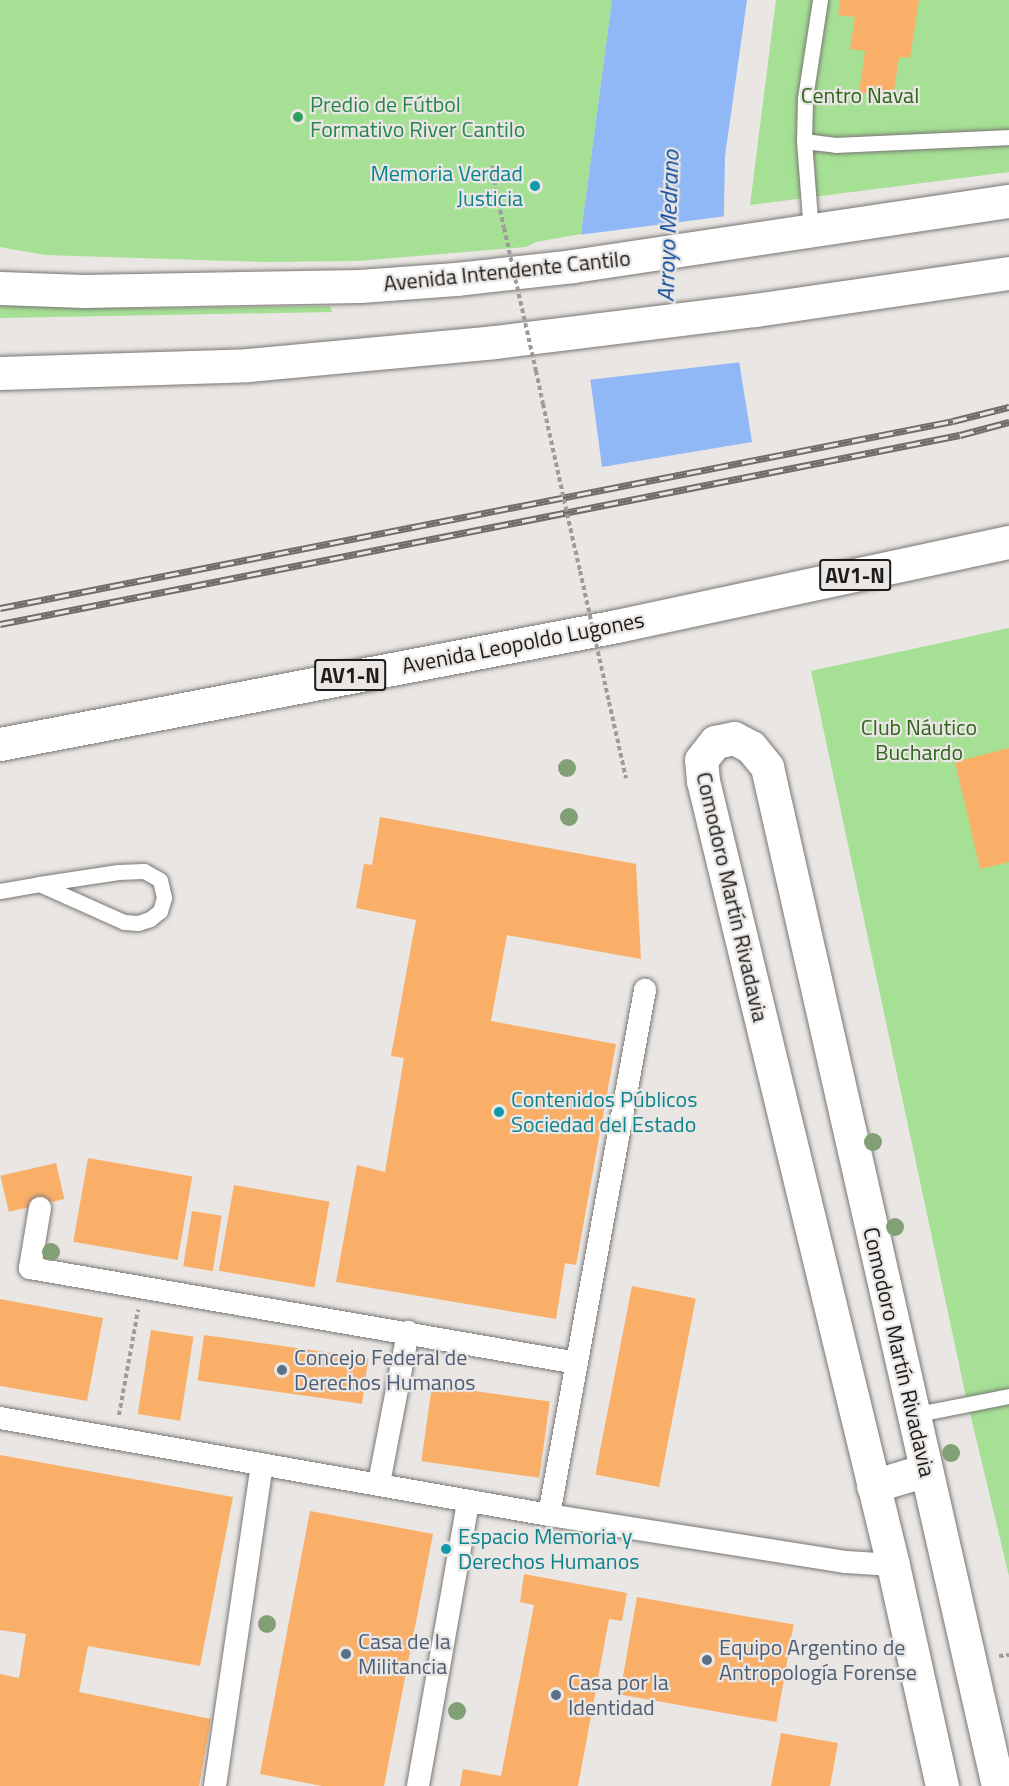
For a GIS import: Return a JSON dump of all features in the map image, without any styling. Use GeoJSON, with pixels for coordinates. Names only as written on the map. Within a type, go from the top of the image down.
{"type":"FeatureCollection","features":[{"type":"Feature","properties":{"kind":"main road","name":"Avenida Intendente Cantilo"},"geometry":{"type":"LineString","coordinates":[[0,288],[84,291],[360,286],[525,273],[1009,201]]}},
{"type":"Feature","properties":{"kind":"main road"},"geometry":{"type":"LineString","coordinates":[[1,373],[248,365],[573,332],[755,310],[1009,273]]}},
{"type":"Feature","properties":{"kind":"main road","name":"Avenida Leopoldo Lugones"},"geometry":{"type":"LineString","coordinates":[[0,744],[617,626],[1009,542]]}},
{"type":"Feature","properties":{"kind":"main road","name":"Comodoro Martín Rivadavia"},"geometry":{"type":"LineString","coordinates":[[942,1786],[892,1565],[703,781],[701,760],[715,742],[734,738],[751,747],[767,767],[998,1786]]}},
{"type":"Feature","properties":{"kind":"main road"},"geometry":{"type":"LineString","coordinates":[[873,1486],[926,1470]]}},
{"type":"Feature","properties":{"kind":"street"},"geometry":{"type":"LineString","coordinates":[[549,1515],[645,990]]}},
{"type":"Feature","properties":{"kind":"street"},"geometry":{"type":"LineString","coordinates":[[40,1208],[30,1268],[577,1363]]}},
{"type":"Feature","properties":{"kind":"street"},"geometry":{"type":"LineString","coordinates":[[379,1483],[408,1332]]}},
{"type":"Feature","properties":{"kind":"street"},"geometry":{"type":"LineString","coordinates":[[0,1418],[379,1483],[468,1502],[846,1562],[892,1565]]}},
{"type":"Feature","properties":{"kind":"street"},"geometry":{"type":"LineString","coordinates":[[215,1786],[262,1464]]}},
{"type":"Feature","properties":{"kind":"street"},"geometry":{"type":"LineString","coordinates":[[418,1786],[468,1502]]}},
{"type":"Feature","properties":{"kind":"lane"},"geometry":{"type":"LineString","coordinates":[[811,231],[804,141],[805,98],[820,0]]}},
{"type":"Feature","properties":{"kind":"lane"},"geometry":{"type":"LineString","coordinates":[[804,141],[836,145],[1009,137]]}},
{"type":"Feature","properties":{"kind":"lane"},"geometry":{"type":"LineString","coordinates":[[0,891],[39,884],[144,871],[160,880],[164,898],[160,911],[150,919],[138,923],[124,922],[39,884]]}},
{"type":"Feature","properties":{"kind":"lane"},"geometry":{"type":"LineString","coordinates":[[913,1415],[1009,1396]]}},
{"type":"Feature","properties":{"kind":"path"},"geometry":{"type":"LineString","coordinates":[[491,166],[626,777]]}},
{"type":"Feature","properties":{"kind":"path"},"geometry":{"type":"LineString","coordinates":[[114,1438],[142,1286]]}},
{"type":"Feature","properties":{"kind":"green space","name":"Predio de Fútbol Formativo River Cantilo"},"geometry":{"type":"Polygon","coordinates":[[[0,0],[612,0],[581,234],[536,242],[526,247],[357,261],[264,262],[45,255],[0,247],[0,0]]]}},
{"type":"Feature","properties":{"kind":"green space","name":"Centro Naval"},"geometry":{"type":"Polygon","coordinates":[[[776,0],[1009,0],[1009,172],[750,205],[776,0]]]}},
{"type":"Feature","properties":{"kind":"green space"},"geometry":{"type":"Polygon","coordinates":[[[0,304],[152,308],[330,306],[332,312],[0,318],[0,304]]]}},
{"type":"Feature","properties":{"kind":"green space","name":"Club Náutico Buchardo"},"geometry":{"type":"Polygon","coordinates":[[[1009,628],[1009,1576],[965,1392],[811,671],[1009,628]]]}},
{"type":"Feature","properties":{"kind":"water","name":"Arroyo Medrano"},"geometry":{"type":"Polygon","coordinates":[[[612,0],[747,0],[725,156],[723,261],[752,442],[602,467],[578,287],[581,234],[612,0]]]}},
{"type":"Feature","properties":{"kind":"pier"},"geometry":{"type":"Polygon","coordinates":[[[727,216],[726,261],[742,362],[588,380],[575,287],[578,235],[727,216]]]}},
{"type":"Feature","properties":{"kind":"building"},"geometry":{"type":"Polygon","coordinates":[[[840,0],[919,0],[910,58],[899,57],[893,98],[859,92],[865,51],[850,49],[855,17],[838,15],[840,0]]]}},
{"type":"Feature","properties":{"kind":"building"},"geometry":{"type":"Polygon","coordinates":[[[1009,748],[1009,862],[980,869],[955,762],[1009,748]]]}},
{"type":"Feature","properties":{"kind":"building","name":"Contenidos Públicos Sociedad del Estado"},"geometry":{"type":"Polygon","coordinates":[[[380,817],[636,864],[641,959],[507,935],[491,1021],[616,1044],[576,1265],[565,1263],[556,1319],[336,1282],[357,1165],[385,1172],[404,1058],[391,1056],[416,920],[356,908],[364,864],[372,865],[380,817]]]}},
{"type":"Feature","properties":{"kind":"building"},"geometry":{"type":"Polygon","coordinates":[[[88,1158],[192,1176],[178,1260],[73,1242],[88,1158]]]}},
{"type":"Feature","properties":{"kind":"building"},"geometry":{"type":"Polygon","coordinates":[[[56,1163],[64,1199],[9,1212],[0,1176],[56,1163]]]}},
{"type":"Feature","properties":{"kind":"building"},"geometry":{"type":"Polygon","coordinates":[[[234,1185],[330,1202],[314,1288],[219,1271],[234,1185]]]}},
{"type":"Feature","properties":{"kind":"building"},"geometry":{"type":"Polygon","coordinates":[[[192,1211],[222,1216],[213,1271],[183,1266],[192,1211]]]}},
{"type":"Feature","properties":{"kind":"building"},"geometry":{"type":"Polygon","coordinates":[[[632,1286],[696,1298],[659,1487],[595,1474],[632,1286]]]}},
{"type":"Feature","properties":{"kind":"building"},"geometry":{"type":"Polygon","coordinates":[[[0,1299],[103,1318],[87,1401],[0,1386],[0,1299]]]}},
{"type":"Feature","properties":{"kind":"building"},"geometry":{"type":"Polygon","coordinates":[[[151,1330],[193,1337],[180,1421],[138,1414],[151,1330]]]}},
{"type":"Feature","properties":{"kind":"building","name":"Concejo Federal de Derechos Humanos"},"geometry":{"type":"Polygon","coordinates":[[[204,1335],[368,1358],[362,1404],[198,1381],[204,1335]]]}},
{"type":"Feature","properties":{"kind":"building"},"geometry":{"type":"Polygon","coordinates":[[[432,1385],[550,1402],[539,1478],[421,1461],[432,1385]]]}},
{"type":"Feature","properties":{"kind":"building"},"geometry":{"type":"Polygon","coordinates":[[[0,1455],[233,1497],[200,1666],[88,1646],[79,1692],[211,1719],[199,1786],[0,1786],[0,1674],[19,1678],[26,1634],[0,1630],[0,1455]]]}},
{"type":"Feature","properties":{"kind":"building","name":"Casa de la Militancia"},"geometry":{"type":"Polygon","coordinates":[[[310,1511],[433,1534],[384,1786],[322,1786],[260,1774],[310,1511]]]}},
{"type":"Feature","properties":{"kind":"building","name":"Casa por la Identidad"},"geometry":{"type":"Polygon","coordinates":[[[524,1574],[627,1593],[622,1621],[609,1619],[578,1786],[460,1786],[463,1769],[501,1776],[534,1605],[520,1602],[524,1574]]]}},
{"type":"Feature","properties":{"kind":"building","name":"Equipo Argentino de Antropología Forense"},"geometry":{"type":"Polygon","coordinates":[[[637,1597],[794,1625],[776,1722],[620,1694],[637,1597]]]}},
{"type":"Feature","properties":{"kind":"building"},"geometry":{"type":"Polygon","coordinates":[[[781,1733],[838,1743],[830,1786],[771,1786],[781,1733]]]}},
{"type":"Feature","properties":{"kind":"railway"},"geometry":{"type":"LineString","coordinates":[[0,608],[953,421],[1009,407]]}},
{"type":"Feature","properties":{"kind":"railway"},"geometry":{"type":"LineString","coordinates":[[0,624],[960,435],[1009,422]]}},
{"type":"Feature","properties":{"kind":"place","name":"Predio de Fútbol Formativo River Cantilo"},"geometry":{"type":"Point","coordinates":[298,117]}},
{"type":"Feature","properties":{"kind":"place","name":"Memoria Verdad Justicia"},"geometry":{"type":"Point","coordinates":[535,186]}},
{"type":"Feature","properties":{"kind":"place","name":"Contenidos Públicos Sociedad del Estado"},"geometry":{"type":"Point","coordinates":[499,1112]}},
{"type":"Feature","properties":{"kind":"place","name":"Concejo Federal de Derechos Humanos"},"geometry":{"type":"Point","coordinates":[282,1370]}},
{"type":"Feature","properties":{"kind":"place","name":"Espacio Memoria y Derechos Humanos"},"geometry":{"type":"Point","coordinates":[446,1549]}},
{"type":"Feature","properties":{"kind":"place","name":"Casa de la Militancia"},"geometry":{"type":"Point","coordinates":[346,1654]}},
{"type":"Feature","properties":{"kind":"place","name":"Equipo Argentino de Antropología Forense"},"geometry":{"type":"Point","coordinates":[707,1660]}},
{"type":"Feature","properties":{"kind":"place","name":"Casa por la Identidad"},"geometry":{"type":"Point","coordinates":[556,1695]}}]}
